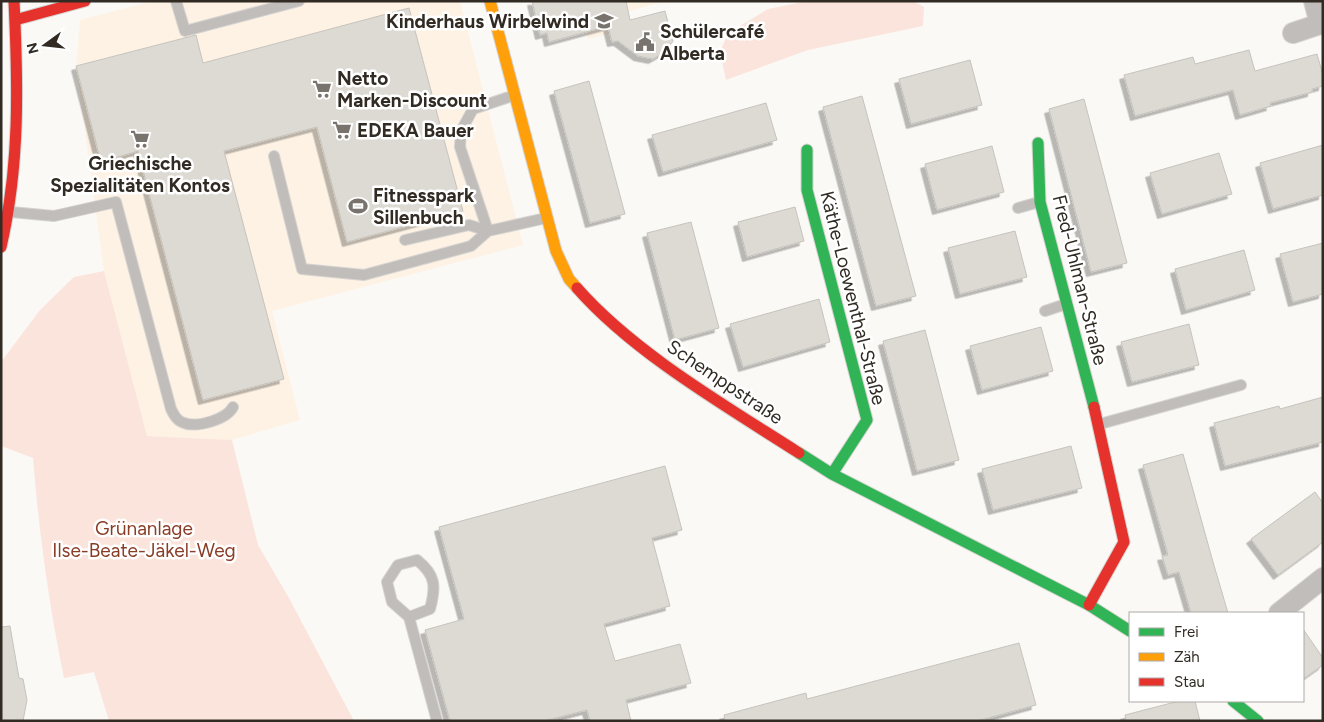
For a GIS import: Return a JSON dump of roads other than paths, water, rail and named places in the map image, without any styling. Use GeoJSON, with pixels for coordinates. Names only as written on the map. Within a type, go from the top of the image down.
{"type":"FeatureCollection","features":[{"type":"Feature","properties":{"kind":"street"},"geometry":{"type":"LineString","coordinates":[[1,246],[10,212],[15,173],[17,100],[14,1]]}},
{"type":"Feature","properties":{"kind":"street"},"geometry":{"type":"LineString","coordinates":[[15,20],[85,1]]}},
{"type":"Feature","properties":{"kind":"street","name":"Schemppstraße"},"geometry":{"type":"LineString","coordinates":[[490,1],[556,251],[568,279],[599,313],[701,388],[832,474],[1089,605],[1129,630]]}},
{"type":"Feature","properties":{"kind":"street"},"geometry":{"type":"LineString","coordinates":[[1293,33],[1322,24],[1314,1]]}},
{"type":"Feature","properties":{"kind":"street","name":"Fred-Uhlman-Straße"},"geometry":{"type":"LineString","coordinates":[[1038,143],[1040,202],[1099,424],[1124,542],[1089,605]]}},
{"type":"Feature","properties":{"kind":"street","name":"Käthe-Loewenthal-Straße"},"geometry":{"type":"LineString","coordinates":[[807,150],[807,190],[866,420],[832,474]]}},
{"type":"Feature","properties":{"kind":"street"},"geometry":{"type":"LineString","coordinates":[[1280,612],[1323,578]]}},
{"type":"Feature","properties":{"kind":"street"},"geometry":{"type":"LineString","coordinates":[[1234,702],[1258,721]]}},
{"type":"Feature","properties":{"kind":"lane"},"geometry":{"type":"LineString","coordinates":[[176,1],[185,31],[299,1]]}},
{"type":"Feature","properties":{"kind":"lane"},"geometry":{"type":"LineString","coordinates":[[488,231],[460,148],[461,131],[473,109],[516,95]]}},
{"type":"Feature","properties":{"kind":"lane"},"geometry":{"type":"LineString","coordinates":[[274,156],[302,269],[364,275],[471,246],[488,231],[547,218]]}},
{"type":"Feature","properties":{"kind":"lane"},"geometry":{"type":"LineString","coordinates":[[10,212],[54,216],[116,202],[171,409],[176,418],[184,424],[192,424],[224,417],[230,413],[233,407]]}},
{"type":"Feature","properties":{"kind":"lane"},"geometry":{"type":"LineString","coordinates":[[1018,208],[1040,202]]}},
{"type":"Feature","properties":{"kind":"lane"},"geometry":{"type":"LineString","coordinates":[[405,240],[469,225],[488,231]]}},
{"type":"Feature","properties":{"kind":"lane"},"geometry":{"type":"LineString","coordinates":[[1045,311],[1068,304]]}},
{"type":"Feature","properties":{"kind":"lane"},"geometry":{"type":"LineString","coordinates":[[1099,424],[1241,385]]}},
{"type":"Feature","properties":{"kind":"lane"},"geometry":{"type":"LineString","coordinates":[[409,617],[430,609],[435,591],[428,569],[417,560],[398,565],[387,582],[392,602],[409,617],[437,721]]}},
{"type":"Feature","properties":{"kind":"place","name":"Kinderhaus Wirbelwind"},"geometry":{"type":"Point","coordinates":[604,21]}},
{"type":"Feature","properties":{"kind":"place","name":"Schülercafé Alberta"},"geometry":{"type":"Point","coordinates":[645,42]}},
{"type":"Feature","properties":{"kind":"place","name":"Netto Marken-Discount"},"geometry":{"type":"Point","coordinates":[322,89]}},
{"type":"Feature","properties":{"kind":"place","name":"EDEKA Bauer"},"geometry":{"type":"Point","coordinates":[342,130]}},
{"type":"Feature","properties":{"kind":"place","name":"Griechische Spezialitäten Kontos"},"geometry":{"type":"Point","coordinates":[140,139]}},
{"type":"Feature","properties":{"kind":"place","name":"Fitnesspark Sillenbuch"},"geometry":{"type":"Point","coordinates":[358,206]}},
{"type":"Feature","properties":{"kind":"park label","name":"Grünanlage Ilse-Beate-Jäkel-Weg"},"geometry":{"type":"Point","coordinates":[144,539]}}]}
